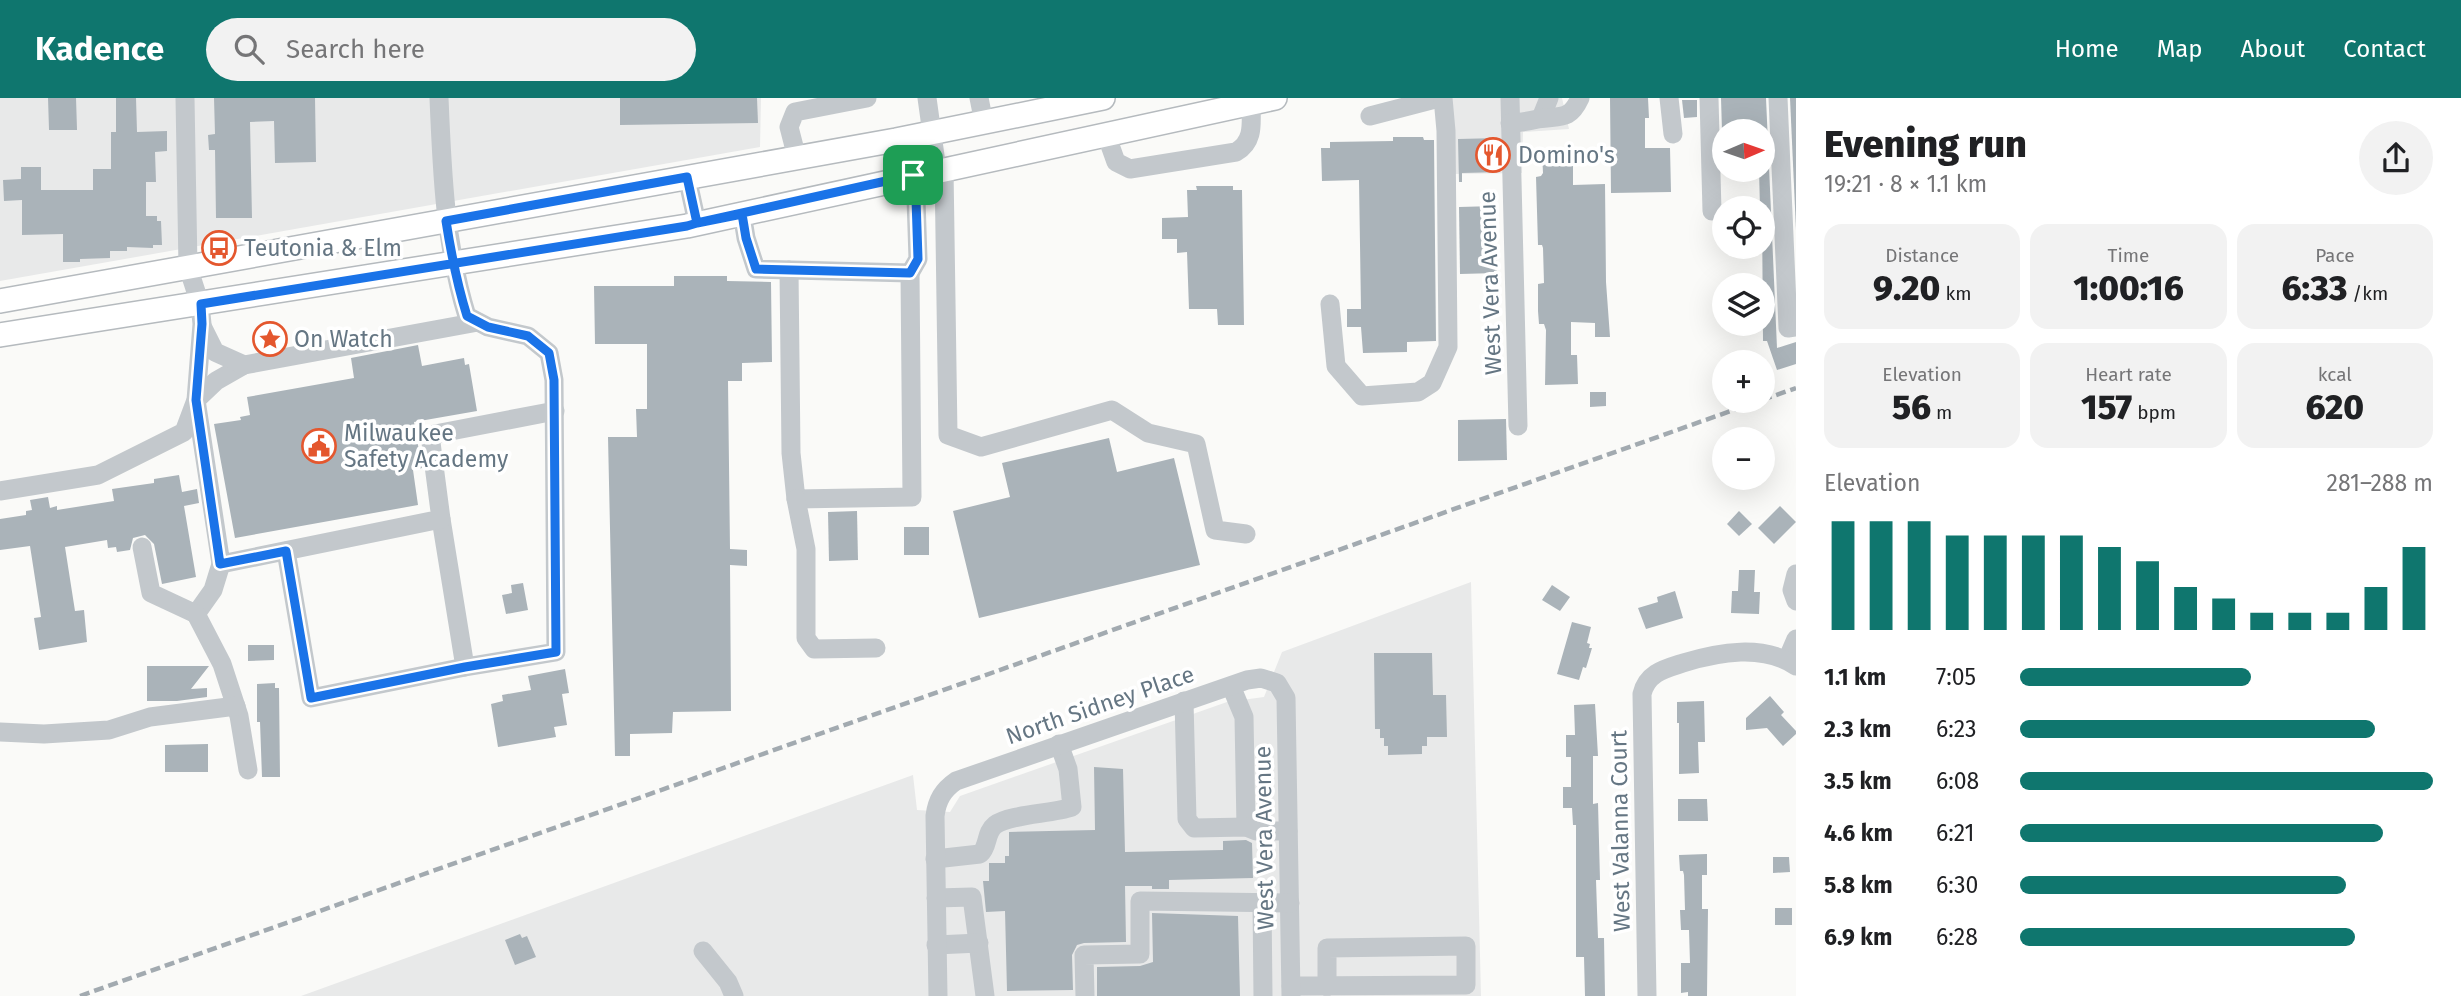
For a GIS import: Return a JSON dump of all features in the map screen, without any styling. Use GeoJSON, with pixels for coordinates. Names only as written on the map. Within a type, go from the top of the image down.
{"type":"FeatureCollection","features":[{"type":"Feature","properties":{"kind":"main road"},"geometry":{"type":"LineString","coordinates":[[0,301],[984,123],[1042,104],[1103,98]]}},
{"type":"Feature","properties":{"kind":"main road"},"geometry":{"type":"LineString","coordinates":[[0,335],[201,314],[453,264],[697,223],[1268,99]]}},
{"type":"Feature","properties":{"kind":"street"},"geometry":{"type":"LineString","coordinates":[[186,98],[188,267],[215,352],[244,365]]}},
{"type":"Feature","properties":{"kind":"street"},"geometry":{"type":"LineString","coordinates":[[286,551],[311,698],[556,652],[555,411],[554,380],[549,353],[528,336],[488,327],[467,316],[453,264],[446,221],[439,98]]}},
{"type":"Feature","properties":{"kind":"street"},"geometry":{"type":"LineString","coordinates":[[797,158],[789,127],[795,112],[867,98]]}},
{"type":"Feature","properties":{"kind":"street"},"geometry":{"type":"LineString","coordinates":[[927,98],[931,133],[940,169],[948,435],[981,447],[1112,410],[1147,433],[1196,444],[1215,530],[1246,534]]}},
{"type":"Feature","properties":{"kind":"street"},"geometry":{"type":"LineString","coordinates":[[979,98],[984,123]]}},
{"type":"Feature","properties":{"kind":"street"},"geometry":{"type":"LineString","coordinates":[[1330,304],[1336,366],[1362,396],[1418,392],[1432,383],[1448,347],[1446,131],[1441,98],[1370,116]]}},
{"type":"Feature","properties":{"kind":"street","name":"West Vera Avenue"},"geometry":{"type":"LineString","coordinates":[[1510,98],[1518,426]]}},
{"type":"Feature","properties":{"kind":"street"},"geometry":{"type":"LineString","coordinates":[[1541,118],[1549,98]]}},
{"type":"Feature","properties":{"kind":"street"},"geometry":{"type":"LineString","coordinates":[[1510,123],[1541,118],[1558,119],[1575,109],[1580,98]]}},
{"type":"Feature","properties":{"kind":"street"},"geometry":{"type":"LineString","coordinates":[[1669,98],[1672,134]]}},
{"type":"Feature","properties":{"kind":"street"},"geometry":{"type":"LineString","coordinates":[[1709,98],[1712,211]]}},
{"type":"Feature","properties":{"kind":"street"},"geometry":{"type":"LineString","coordinates":[[1778,98],[1791,223],[1788,328],[1796,327]]}},
{"type":"Feature","properties":{"kind":"street"},"geometry":{"type":"LineString","coordinates":[[1106,134],[1116,162],[1130,169],[1236,152],[1249,141],[1268,99]]}},
{"type":"Feature","properties":{"kind":"street"},"geometry":{"type":"LineString","coordinates":[[796,499],[912,497],[910,273],[918,259],[913,175]]}},
{"type":"Feature","properties":{"kind":"street"},"geometry":{"type":"LineString","coordinates":[[687,177],[697,223]]}},
{"type":"Feature","properties":{"kind":"street"},"geometry":{"type":"LineString","coordinates":[[742,214],[756,269],[910,273]]}},
{"type":"Feature","properties":{"kind":"street"},"geometry":{"type":"LineString","coordinates":[[789,270],[791,453],[796,499],[806,549],[806,638],[814,649],[876,648]]}},
{"type":"Feature","properties":{"kind":"street"},"geometry":{"type":"LineString","coordinates":[[195,614],[213,590],[220,564],[196,400],[201,314]]}},
{"type":"Feature","properties":{"kind":"street"},"geometry":{"type":"LineString","coordinates":[[0,491],[98,475],[184,432],[196,400],[216,381],[244,365],[478,322]]}},
{"type":"Feature","properties":{"kind":"street"},"geometry":{"type":"LineString","coordinates":[[465,667],[430,435],[555,411]]}},
{"type":"Feature","properties":{"kind":"street"},"geometry":{"type":"LineString","coordinates":[[220,564],[441,519]]}},
{"type":"Feature","properties":{"kind":"street"},"geometry":{"type":"LineString","coordinates":[[142,547],[150,593],[195,614],[222,664],[236,706],[248,770]]}},
{"type":"Feature","properties":{"kind":"street"},"geometry":{"type":"LineString","coordinates":[[1796,574],[1792,590],[1796,601]]}},
{"type":"Feature","properties":{"kind":"street"},"geometry":{"type":"LineString","coordinates":[[1791,663],[1796,639]]}},
{"type":"Feature","properties":{"kind":"street","name":"West Valanna Court"},"geometry":{"type":"LineString","coordinates":[[1647,996],[1642,694],[1647,680],[1657,672],[1724,652],[1759,654],[1791,663]]}},
{"type":"Feature","properties":{"kind":"street","name":"North Sidney Place"},"geometry":{"type":"LineString","coordinates":[[935,859],[936,806],[944,792],[956,781],[1255,678],[1277,682]]}},
{"type":"Feature","properties":{"kind":"street","name":"West Vera Avenue"},"geometry":{"type":"LineString","coordinates":[[1277,682],[1284,691],[1287,704],[1291,991]]}},
{"type":"Feature","properties":{"kind":"street"},"geometry":{"type":"LineString","coordinates":[[1231,686],[1244,717],[1246,827]]}},
{"type":"Feature","properties":{"kind":"street"},"geometry":{"type":"LineString","coordinates":[[1184,701],[1187,819],[1194,828],[1246,827],[1256,831],[1288,831]]}},
{"type":"Feature","properties":{"kind":"street"},"geometry":{"type":"LineString","coordinates":[[0,732],[44,734],[109,730],[150,717],[236,706]]}},
{"type":"Feature","properties":{"kind":"street"},"geometry":{"type":"LineString","coordinates":[[937,996],[935,859],[980,854],[995,824],[1072,807],[1068,769],[1059,744]]}},
{"type":"Feature","properties":{"kind":"street"},"geometry":{"type":"LineString","coordinates":[[936,898],[972,897],[985,996]]}},
{"type":"Feature","properties":{"kind":"street"},"geometry":{"type":"LineString","coordinates":[[1085,996],[1084,955],[1140,954],[1140,901],[1290,903]]}},
{"type":"Feature","properties":{"kind":"street"},"geometry":{"type":"LineString","coordinates":[[1262,902],[1263,996]]}},
{"type":"Feature","properties":{"kind":"street"},"geometry":{"type":"LineString","coordinates":[[936,944],[979,943]]}},
{"type":"Feature","properties":{"kind":"street"},"geometry":{"type":"LineString","coordinates":[[1291,991],[1326,987],[1466,985],[1466,946],[1327,948],[1326,987]]}},
{"type":"Feature","properties":{"kind":"street"},"geometry":{"type":"LineString","coordinates":[[703,951],[728,982],[734,996]]}},
{"type":"Feature","properties":{"kind":"shaded area"},"geometry":{"type":"Polygon","coordinates":[[[0,98],[761,98],[760,147],[0,281],[0,98]]]}},
{"type":"Feature","properties":{"kind":"shaded area"},"geometry":{"type":"Polygon","coordinates":[[[1450,98],[1562,98],[1569,129],[1523,132],[1522,173],[1452,174],[1450,98]]]}},
{"type":"Feature","properties":{"kind":"shaded area"},"geometry":{"type":"Polygon","coordinates":[[[1471,582],[1481,996],[301,996],[913,775],[917,810],[950,812],[960,796],[1227,702],[1264,697],[1282,652],[1471,582]]]}},
{"type":"Feature","properties":{"kind":"building"},"geometry":{"type":"Polygon","coordinates":[[[48,98],[76,98],[77,130],[49,130],[48,98]]]}},
{"type":"Feature","properties":{"kind":"building"},"geometry":{"type":"Polygon","coordinates":[[[116,98],[136,98],[137,132],[167,131],[167,151],[155,152],[156,182],[146,182],[146,216],[157,216],[157,221],[161,221],[162,245],[110,251],[110,258],[63,262],[63,234],[22,235],[22,200],[4,201],[3,180],[21,179],[21,167],[41,167],[41,190],[93,190],[93,169],[111,169],[111,132],[116,132],[116,98]]]}},
{"type":"Feature","properties":{"kind":"building"},"geometry":{"type":"Polygon","coordinates":[[[214,98],[315,98],[316,162],[275,163],[274,121],[250,122],[252,218],[216,218],[215,150],[209,150],[208,135],[215,134],[214,98]]]}},
{"type":"Feature","properties":{"kind":"building"},"geometry":{"type":"Polygon","coordinates":[[[620,98],[757,98],[758,123],[620,125],[620,98]]]}},
{"type":"Feature","properties":{"kind":"building"},"geometry":{"type":"Polygon","coordinates":[[[1610,98],[1648,98],[1649,118],[1645,118],[1645,148],[1670,148],[1671,192],[1611,193],[1610,98]]]}},
{"type":"Feature","properties":{"kind":"building"},"geometry":{"type":"Polygon","coordinates":[[[1721,98],[1766,98],[1767,119],[1722,119],[1721,98]]]}},
{"type":"Feature","properties":{"kind":"building"},"geometry":{"type":"Polygon","coordinates":[[[1790,98],[1796,98],[1796,230],[1790,98]]]}},
{"type":"Feature","properties":{"kind":"building"},"geometry":{"type":"Polygon","coordinates":[[[1682,100],[1697,100],[1697,117],[1684,118],[1682,100]]]}},
{"type":"Feature","properties":{"kind":"building"},"geometry":{"type":"Polygon","coordinates":[[[1393,137],[1423,137],[1424,140],[1434,140],[1436,341],[1407,342],[1407,352],[1363,353],[1361,327],[1347,327],[1347,309],[1361,309],[1359,180],[1322,181],[1321,148],[1330,148],[1330,142],[1393,141],[1393,137]]]}},
{"type":"Feature","properties":{"kind":"building"},"geometry":{"type":"Polygon","coordinates":[[[1499,138],[1500,172],[1462,173],[1462,182],[1459,182],[1458,139],[1499,138]]]}},
{"type":"Feature","properties":{"kind":"building"},"geometry":{"type":"Polygon","coordinates":[[[1542,152],[1564,152],[1564,156],[1573,156],[1573,185],[1605,184],[1606,282],[1610,337],[1595,337],[1595,323],[1571,322],[1571,355],[1577,355],[1578,384],[1545,385],[1546,330],[1544,324],[1539,324],[1538,311],[1538,284],[1544,283],[1543,248],[1538,245],[1536,177],[1543,173],[1542,152]]]}},
{"type":"Feature","properties":{"kind":"building"},"geometry":{"type":"Polygon","coordinates":[[[1759,182],[1770,182],[1770,196],[1760,196],[1759,182]]]}},
{"type":"Feature","properties":{"kind":"building"},"geometry":{"type":"Polygon","coordinates":[[[1196,186],[1233,186],[1233,190],[1242,190],[1244,325],[1218,325],[1217,309],[1189,309],[1187,252],[1177,253],[1177,239],[1162,239],[1162,218],[1188,217],[1187,190],[1197,190],[1196,186]]]}},
{"type":"Feature","properties":{"kind":"building"},"geometry":{"type":"Polygon","coordinates":[[[1495,206],[1497,273],[1460,274],[1459,207],[1495,206]]]}},
{"type":"Feature","properties":{"kind":"building"},"geometry":{"type":"Polygon","coordinates":[[[1762,259],[1773,259],[1774,273],[1762,273],[1762,259]]]}},
{"type":"Feature","properties":{"kind":"building"},"geometry":{"type":"Polygon","coordinates":[[[674,276],[727,276],[727,281],[771,282],[772,362],[742,363],[742,381],[728,381],[730,549],[747,550],[747,566],[730,565],[731,711],[673,712],[672,733],[630,734],[630,756],[615,756],[608,437],[637,437],[636,409],[647,409],[647,344],[595,344],[594,286],[674,286],[674,276]]]}},
{"type":"Feature","properties":{"kind":"building"},"geometry":{"type":"Polygon","coordinates":[[[1775,303],[1777,348],[1796,342],[1796,364],[1777,370],[1775,350],[1770,350],[1767,341],[1763,341],[1763,336],[1775,336],[1775,303]]]}},
{"type":"Feature","properties":{"kind":"building","name":"Milwaukee Safety Academy"},"geometry":{"type":"Polygon","coordinates":[[[418,345],[422,366],[464,358],[465,365],[469,364],[477,411],[414,422],[422,468],[413,470],[418,505],[235,538],[214,424],[241,420],[240,417],[250,415],[247,397],[354,378],[351,358],[418,345]]]}},
{"type":"Feature","properties":{"kind":"building"},"geometry":{"type":"Polygon","coordinates":[[[1590,392],[1606,392],[1606,406],[1590,407],[1590,392]]]}},
{"type":"Feature","properties":{"kind":"building"},"geometry":{"type":"Polygon","coordinates":[[[1506,419],[1507,460],[1458,461],[1458,420],[1506,419]]]}},
{"type":"Feature","properties":{"kind":"building"},"geometry":{"type":"Polygon","coordinates":[[[1109,438],[1117,472],[1174,458],[1200,565],[979,618],[953,511],[1010,497],[1002,463],[1109,438]]]}},
{"type":"Feature","properties":{"kind":"building"},"geometry":{"type":"Polygon","coordinates":[[[179,475],[182,492],[197,489],[199,503],[184,506],[196,577],[162,584],[154,544],[145,535],[133,538],[130,550],[117,552],[116,547],[108,548],[107,540],[65,547],[75,611],[84,610],[87,642],[39,650],[34,618],[41,617],[30,546],[0,550],[0,519],[26,515],[26,511],[32,510],[30,500],[48,497],[50,508],[57,506],[57,510],[114,501],[112,489],[154,483],[154,479],[179,475]]]}},
{"type":"Feature","properties":{"kind":"building"},"geometry":{"type":"Polygon","coordinates":[[[1780,506],[1796,522],[1774,544],[1758,528],[1780,506]]]}},
{"type":"Feature","properties":{"kind":"building"},"geometry":{"type":"Polygon","coordinates":[[[857,511],[858,560],[829,561],[828,512],[857,511]]]}},
{"type":"Feature","properties":{"kind":"building"},"geometry":{"type":"Polygon","coordinates":[[[1739,511],[1752,524],[1739,536],[1727,524],[1739,511]]]}},
{"type":"Feature","properties":{"kind":"building"},"geometry":{"type":"Polygon","coordinates":[[[904,527],[929,527],[929,555],[904,555],[904,527]]]}},
{"type":"Feature","properties":{"kind":"building"},"geometry":{"type":"Polygon","coordinates":[[[1739,570],[1755,570],[1754,592],[1760,592],[1759,614],[1731,613],[1732,591],[1738,591],[1739,570]]]}},
{"type":"Feature","properties":{"kind":"building"},"geometry":{"type":"Polygon","coordinates":[[[523,583],[528,610],[506,614],[502,595],[512,593],[511,585],[523,583]]]}},
{"type":"Feature","properties":{"kind":"building"},"geometry":{"type":"Polygon","coordinates":[[[1552,585],[1570,597],[1560,611],[1542,600],[1552,585]]]}},
{"type":"Feature","properties":{"kind":"building"},"geometry":{"type":"Polygon","coordinates":[[[1675,591],[1683,618],[1646,629],[1638,608],[1658,602],[1657,597],[1675,591]]]}},
{"type":"Feature","properties":{"kind":"building"},"geometry":{"type":"Polygon","coordinates":[[[1572,622],[1591,627],[1587,643],[1590,644],[1589,648],[1592,648],[1579,680],[1557,674],[1572,622]]]}},
{"type":"Feature","properties":{"kind":"building"},"geometry":{"type":"Polygon","coordinates":[[[248,645],[274,645],[274,660],[248,661],[248,645]]]}},
{"type":"Feature","properties":{"kind":"building"},"geometry":{"type":"Polygon","coordinates":[[[1374,653],[1432,653],[1433,695],[1446,695],[1447,737],[1427,737],[1427,746],[1422,746],[1422,754],[1388,755],[1388,746],[1384,746],[1384,738],[1380,738],[1380,729],[1375,729],[1374,653]]]}},
{"type":"Feature","properties":{"kind":"building"},"geometry":{"type":"Polygon","coordinates":[[[147,666],[209,666],[191,689],[207,688],[207,697],[147,701],[147,666]]]}},
{"type":"Feature","properties":{"kind":"building"},"geometry":{"type":"Polygon","coordinates":[[[565,669],[569,693],[562,694],[567,725],[554,727],[556,737],[498,747],[491,704],[503,701],[502,695],[531,690],[528,676],[565,669]]]}},
{"type":"Feature","properties":{"kind":"building"},"geometry":{"type":"Polygon","coordinates":[[[275,683],[275,688],[279,688],[280,777],[262,777],[257,684],[275,683]]]}},
{"type":"Feature","properties":{"kind":"building"},"geometry":{"type":"Polygon","coordinates":[[[1770,696],[1784,712],[1781,715],[1796,731],[1783,746],[1767,728],[1746,730],[1746,718],[1770,696]]]}},
{"type":"Feature","properties":{"kind":"building"},"geometry":{"type":"Polygon","coordinates":[[[1704,701],[1705,742],[1698,742],[1699,773],[1679,774],[1677,702],[1704,701]]]}},
{"type":"Feature","properties":{"kind":"building"},"geometry":{"type":"Polygon","coordinates":[[[1595,704],[1598,756],[1593,756],[1593,804],[1598,803],[1598,938],[1604,938],[1605,996],[1585,996],[1584,957],[1576,957],[1576,825],[1573,825],[1572,808],[1563,808],[1563,787],[1571,787],[1571,757],[1566,757],[1566,735],[1575,735],[1574,705],[1595,704]]]}},
{"type":"Feature","properties":{"kind":"building"},"geometry":{"type":"Polygon","coordinates":[[[208,744],[208,772],[165,772],[165,745],[208,744]]]}},
{"type":"Feature","properties":{"kind":"building"},"geometry":{"type":"Polygon","coordinates":[[[1094,767],[1123,769],[1125,852],[1223,850],[1223,841],[1246,840],[1252,843],[1253,878],[1169,880],[1169,889],[1125,886],[1126,942],[1077,945],[1072,955],[1073,990],[1007,991],[1005,911],[986,912],[983,881],[989,881],[989,863],[1005,863],[1005,856],[1009,856],[1009,832],[1095,830],[1094,767]]]}},
{"type":"Feature","properties":{"kind":"building"},"geometry":{"type":"Polygon","coordinates":[[[1678,799],[1707,799],[1708,821],[1678,821],[1678,799]]]}},
{"type":"Feature","properties":{"kind":"building"},"geometry":{"type":"Polygon","coordinates":[[[1707,854],[1707,875],[1702,875],[1702,909],[1708,909],[1707,996],[1688,996],[1688,992],[1681,993],[1681,963],[1690,963],[1689,930],[1681,930],[1680,910],[1685,910],[1684,875],[1683,871],[1680,871],[1679,855],[1707,854]]]}},
{"type":"Feature","properties":{"kind":"building"},"geometry":{"type":"Polygon","coordinates":[[[1773,857],[1789,857],[1790,872],[1773,873],[1773,857]]]}},
{"type":"Feature","properties":{"kind":"building"},"geometry":{"type":"Polygon","coordinates":[[[1775,908],[1792,908],[1792,925],[1775,925],[1775,908]]]}},
{"type":"Feature","properties":{"kind":"building"},"geometry":{"type":"Polygon","coordinates":[[[1152,913],[1238,916],[1240,996],[1097,996],[1097,967],[1140,966],[1153,962],[1152,913]]]}},
{"type":"Feature","properties":{"kind":"building"},"geometry":{"type":"Polygon","coordinates":[[[520,934],[522,938],[527,936],[536,957],[515,965],[505,940],[520,934]]]}},
{"type":"Feature","properties":{"kind":"railway"},"geometry":{"type":"LineString","coordinates":[[1775,395],[1796,388]]}},
{"type":"Feature","properties":{"kind":"railway"},"geometry":{"type":"LineString","coordinates":[[80,996],[1725,413]]}},
{"type":"Feature","properties":{"kind":"place","name":"Domino's"},"geometry":{"type":"Point","coordinates":[1493,155]}},
{"type":"Feature","properties":{"kind":"place","name":"Teutonia & Elm"},"geometry":{"type":"Point","coordinates":[219,248]}},
{"type":"Feature","properties":{"kind":"place","name":"On Watch"},"geometry":{"type":"Point","coordinates":[270,339]}},
{"type":"Feature","properties":{"kind":"place","name":"Milwaukee Safety Academy"},"geometry":{"type":"Point","coordinates":[319,446]}},
{"type":"Feature","properties":{"kind":"route"},"geometry":{"type":"LineString","coordinates":[[913,175],[697,223],[687,226],[453,264],[201,304],[196,400],[220,564],[286,551],[311,698],[556,652],[554,380],[549,353],[528,336],[488,327],[467,316],[455,279],[453,264],[446,221],[687,177],[697,223],[742,214],[756,269],[910,273],[918,259],[913,175]]}}]}
